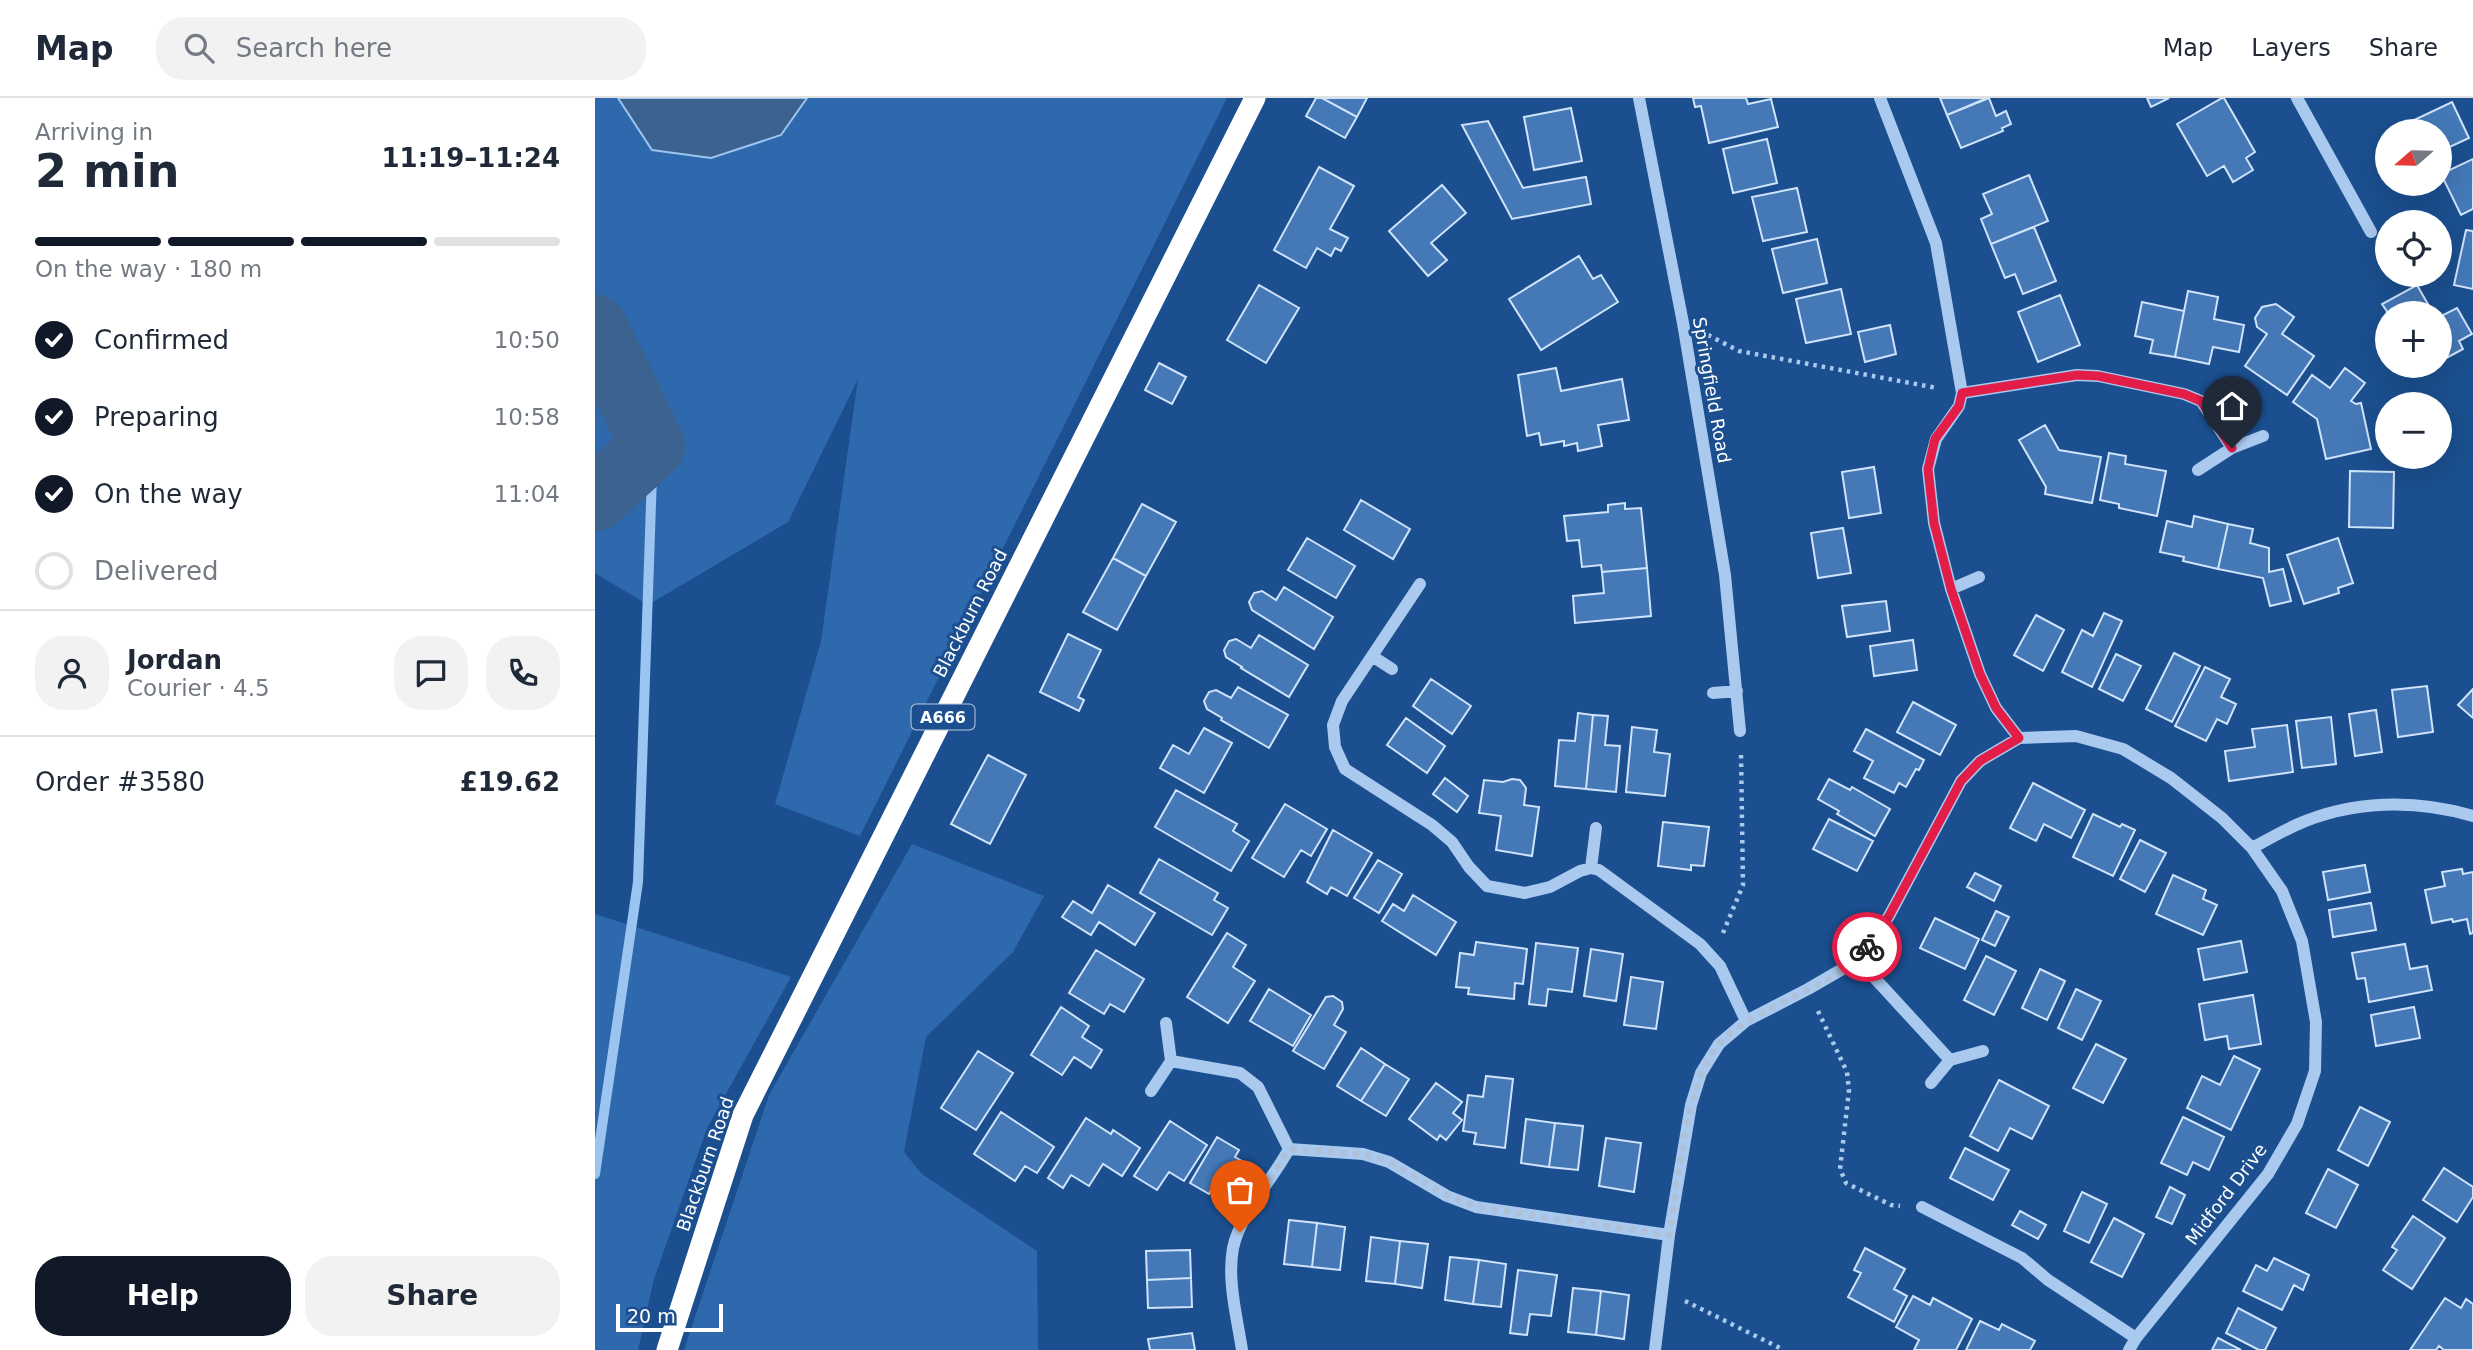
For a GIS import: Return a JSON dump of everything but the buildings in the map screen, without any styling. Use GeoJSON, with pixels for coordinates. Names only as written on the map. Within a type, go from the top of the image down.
{"type":"FeatureCollection","features":[{"type":"Feature","properties":{"kind":"highway","name":"Blackburn Road"},"geometry":{"type":"LineString","coordinates":[[667,1350],[743,1115],[1255,98]]}},
{"type":"Feature","properties":{"kind":"street","name":"Springfield Road"},"geometry":{"type":"LineString","coordinates":[[1639,98],[1682,323],[1725,575],[1740,731]]}},
{"type":"Feature","properties":{"kind":"street"},"geometry":{"type":"LineString","coordinates":[[1880,98],[1936,243],[1962,393],[1959,406],[1935,439],[1928,469],[1934,523],[1951,589],[1980,674],[1996,708],[2019,738]]}},
{"type":"Feature","properties":{"kind":"street"},"geometry":{"type":"LineString","coordinates":[[2297,98],[2371,232]]}},
{"type":"Feature","properties":{"kind":"street"},"geometry":{"type":"LineString","coordinates":[[1962,393],[2077,375],[2098,376],[2172,391],[2201,401],[2232,448]]}},
{"type":"Feature","properties":{"kind":"street"},"geometry":{"type":"LineString","coordinates":[[2198,470],[2232,448],[2263,436]]}},
{"type":"Feature","properties":{"kind":"street"},"geometry":{"type":"LineString","coordinates":[[1951,589],[1979,577]]}},
{"type":"Feature","properties":{"kind":"street"},"geometry":{"type":"LineString","coordinates":[[1420,584],[1342,701],[1333,725],[1335,747],[1345,769],[1433,825],[1452,842],[1469,867],[1487,886],[1525,892],[1550,887],[1580,871],[1598,870],[1700,944],[1720,966],[1746,1021]]}},
{"type":"Feature","properties":{"kind":"street"},"geometry":{"type":"LineString","coordinates":[[1372,656],[1392,669]]}},
{"type":"Feature","properties":{"kind":"street"},"geometry":{"type":"LineString","coordinates":[[1713,693],[1737,691]]}},
{"type":"Feature","properties":{"kind":"street","name":"Midford Drive"},"geometry":{"type":"LineString","coordinates":[[1655,1350],[1669,1235],[1691,1105],[1702,1073],[1719,1044],[1746,1021],[1858,960],[1889,916],[1961,781],[1980,761],[2019,738],[2076,736],[2123,749],[2171,778],[2222,818],[2252,848],[2283,891],[2302,941],[2316,1022],[2315,1070],[2297,1124],[2267,1174],[2132,1344]]}},
{"type":"Feature","properties":{"kind":"street"},"geometry":{"type":"LineString","coordinates":[[2252,848],[2297,824],[2336,811],[2380,803],[2420,805],[2473,816]]}},
{"type":"Feature","properties":{"kind":"street"},"geometry":{"type":"LineString","coordinates":[[1591,869],[1596,828]]}},
{"type":"Feature","properties":{"kind":"street"},"geometry":{"type":"LineString","coordinates":[[1858,960],[1950,1060]]}},
{"type":"Feature","properties":{"kind":"street"},"geometry":{"type":"LineString","coordinates":[[1151,1091],[1171,1061],[1166,1023]]}},
{"type":"Feature","properties":{"kind":"street"},"geometry":{"type":"LineString","coordinates":[[1931,1083],[1950,1060],[1983,1051]]}},
{"type":"Feature","properties":{"kind":"street"},"geometry":{"type":"LineString","coordinates":[[1171,1061],[1240,1073],[1258,1087],[1289,1149]]}},
{"type":"Feature","properties":{"kind":"street"},"geometry":{"type":"LineString","coordinates":[[1289,1149],[1363,1154],[1389,1162],[1447,1195],[1476,1207],[1669,1235]]}},
{"type":"Feature","properties":{"kind":"street"},"geometry":{"type":"LineString","coordinates":[[1242,1350],[1232,1281],[1233,1247],[1246,1217],[1289,1149]]}},
{"type":"Feature","properties":{"kind":"street"},"geometry":{"type":"LineString","coordinates":[[1922,1207],[2022,1258],[2132,1344]]}},
{"type":"Feature","properties":{"kind":"path"},"geometry":{"type":"LineString","coordinates":[[1682,323],[1739,351],[1962,393]]}},
{"type":"Feature","properties":{"kind":"path"},"geometry":{"type":"LineString","coordinates":[[1710,956],[1730,921],[1743,885],[1740,731]]}},
{"type":"Feature","properties":{"kind":"path"},"geometry":{"type":"LineString","coordinates":[[1808,989],[1847,1072],[1849,1090],[1840,1169],[1846,1183],[1891,1205],[1922,1207]]}},
{"type":"Feature","properties":{"kind":"path"},"geometry":{"type":"LineString","coordinates":[[1663,1290],[1784,1350]]}},
{"type":"Feature","properties":{"kind":"shaded area"},"geometry":{"type":"Polygon","coordinates":[[[595,98],[1227,98],[860,836],[775,804],[821,641],[858,379],[788,522],[648,605],[595,573],[595,98]]]}},
{"type":"Feature","properties":{"kind":"shaded area"},"geometry":{"type":"Polygon","coordinates":[[[618,98],[807,98],[781,135],[711,158],[652,150],[618,98]]]}},
{"type":"Feature","properties":{"kind":"shaded area"},"geometry":{"type":"Polygon","coordinates":[[[912,844],[1044,896],[1013,952],[926,1037],[904,1152],[922,1174],[1037,1251],[1038,1350],[684,1350],[769,1095],[912,844]]]}},
{"type":"Feature","properties":{"kind":"shaded area"},"geometry":{"type":"Polygon","coordinates":[[[595,914],[791,977],[707,1128],[654,1279],[638,1350],[595,1350],[595,914]]]}},
{"type":"Feature","properties":{"kind":"waterway"},"geometry":{"type":"LineString","coordinates":[[595,327],[653,446],[595,499]]}},
{"type":"Feature","properties":{"kind":"waterway"},"geometry":{"type":"LineString","coordinates":[[595,1174],[638,882],[653,446]]}},
{"type":"Feature","properties":{"kind":"way so far"},"geometry":{"type":"LineString","coordinates":[[1240,1232],[1246,1217],[1289,1149],[1363,1154],[1389,1162],[1447,1195],[1476,1207],[1669,1235],[1691,1105],[1702,1073],[1719,1044],[1746,1021],[1858,960],[1867,947]]}},
{"type":"Feature","properties":{"kind":"route"},"geometry":{"type":"LineString","coordinates":[[1867,947],[1889,916],[1961,781],[1980,761],[2019,738],[1996,708],[1980,674],[1951,589],[1934,523],[1928,469],[1935,439],[1959,406],[1962,393],[2077,375],[2098,376],[2184,394],[2201,401],[2232,448]]}}]}
